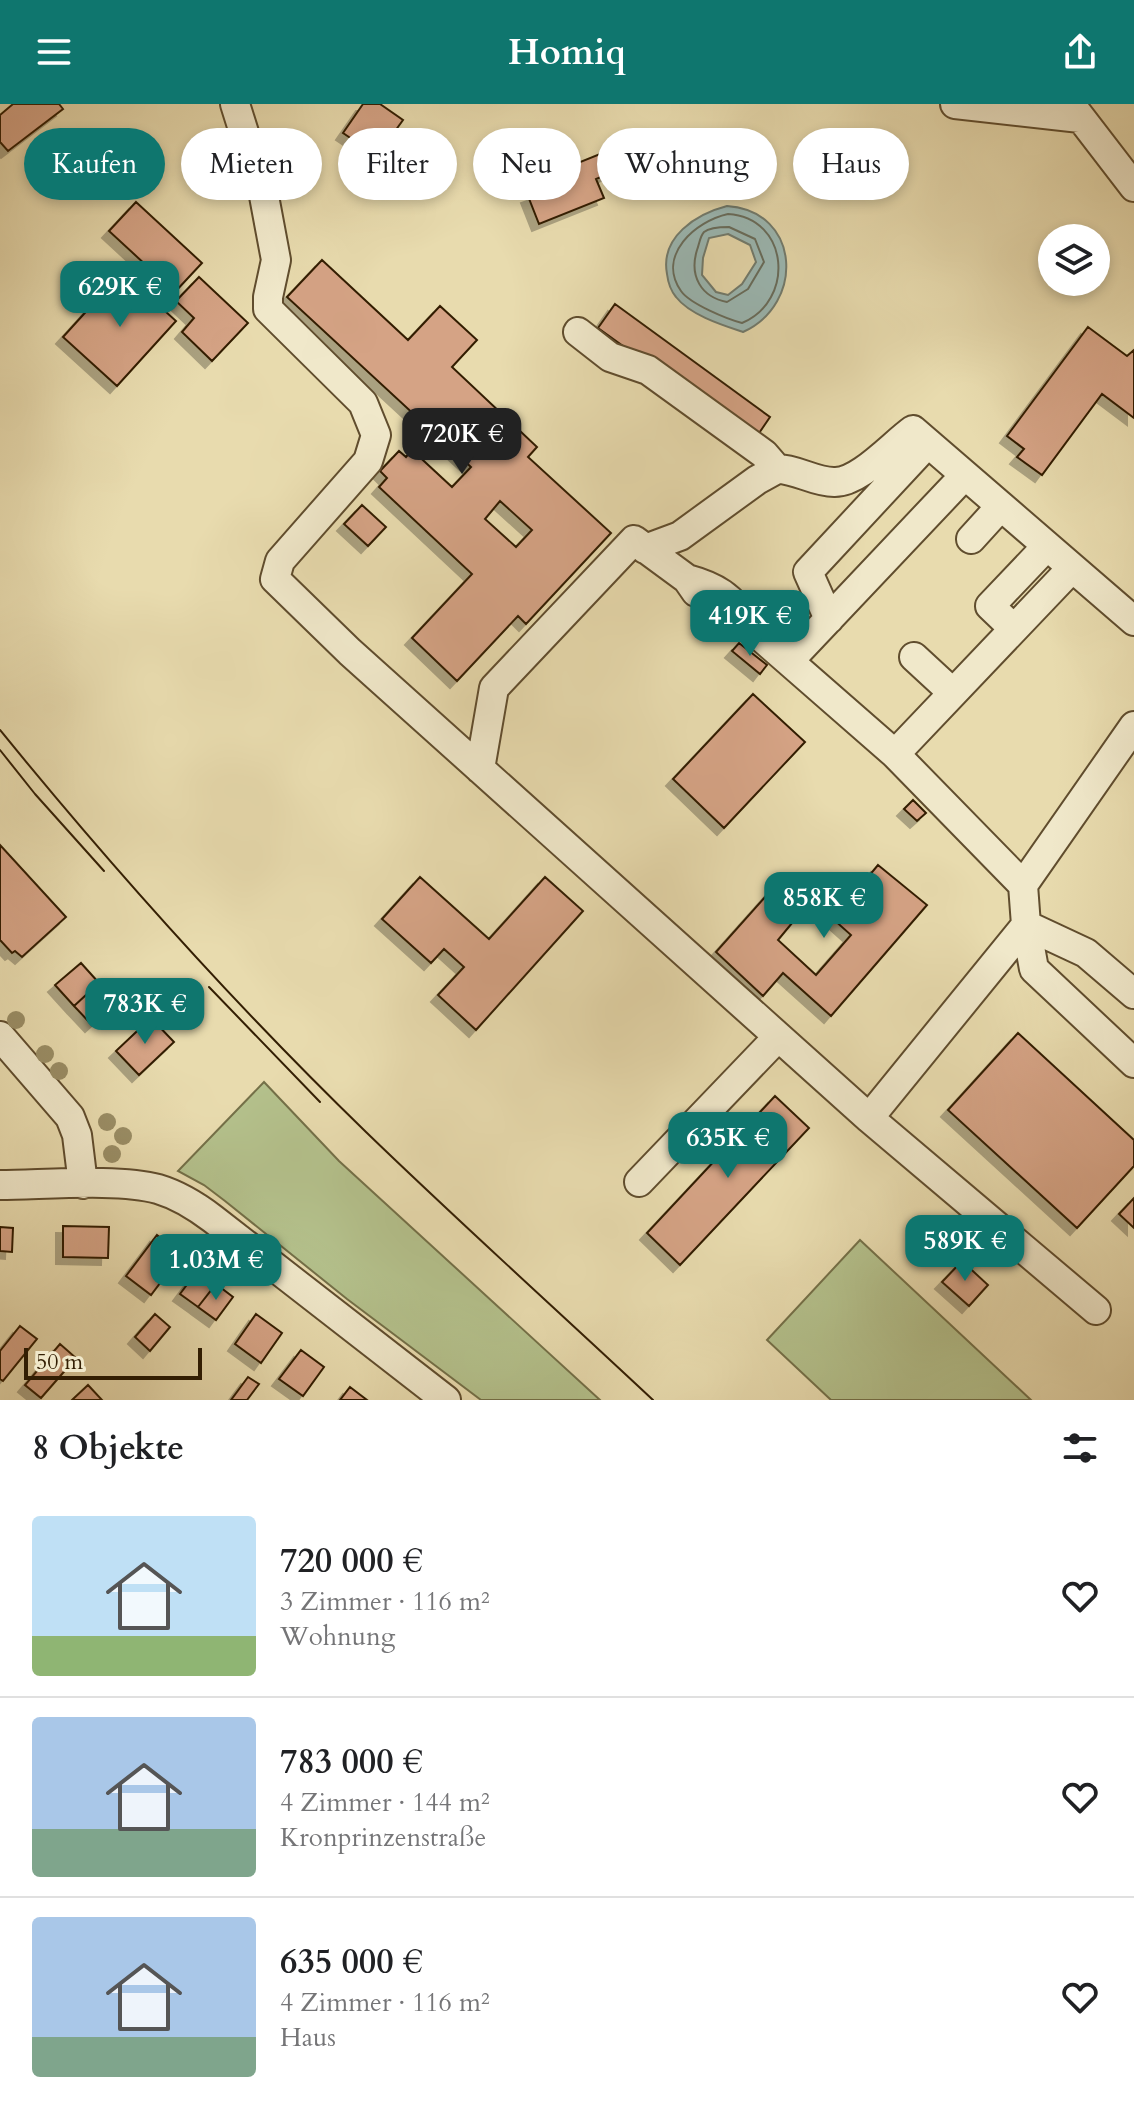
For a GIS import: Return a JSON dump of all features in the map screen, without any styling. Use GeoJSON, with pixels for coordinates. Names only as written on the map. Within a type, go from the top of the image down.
{"type":"FeatureCollection","features":[{"type":"Feature","properties":{"kind":"street"},"geometry":{"type":"LineString","coordinates":[[235,104],[255,161],[276,260],[268,309],[363,403],[376,435],[368,461],[280,561],[275,579],[350,652],[778,1037],[1096,1310]]}},
{"type":"Feature","properties":{"kind":"street"},"geometry":{"type":"LineString","coordinates":[[955,104],[1075,111],[1134,187]]}},
{"type":"Feature","properties":{"kind":"street"},"geometry":{"type":"LineString","coordinates":[[578,332],[610,357],[648,370],[764,454],[777,469]]}},
{"type":"Feature","properties":{"kind":"street"},"geometry":{"type":"LineString","coordinates":[[645,549],[680,536],[777,469],[788,469],[835,482],[858,476],[913,430],[1134,621]]}},
{"type":"Feature","properties":{"kind":"street"},"geometry":{"type":"LineString","coordinates":[[829,619],[808,572],[928,443]]}},
{"type":"Feature","properties":{"kind":"street"},"geometry":{"type":"LineString","coordinates":[[789,661],[965,475]]}},
{"type":"Feature","properties":{"kind":"street"},"geometry":{"type":"LineString","coordinates":[[971,539],[1001,506]]}},
{"type":"Feature","properties":{"kind":"street"},"geometry":{"type":"LineString","coordinates":[[480,769],[494,688],[634,540],[687,579],[701,598],[730,621],[745,623],[895,754],[1023,885]]}},
{"type":"Feature","properties":{"kind":"street"},"geometry":{"type":"LineString","coordinates":[[1014,629],[990,606],[1047,546]]}},
{"type":"Feature","properties":{"kind":"street"},"geometry":{"type":"LineString","coordinates":[[895,754],[1072,568]]}},
{"type":"Feature","properties":{"kind":"street"},"geometry":{"type":"LineString","coordinates":[[914,657],[953,693]]}},
{"type":"Feature","properties":{"kind":"street"},"geometry":{"type":"LineString","coordinates":[[1134,726],[1023,885],[1034,969],[1134,1063]]}},
{"type":"Feature","properties":{"kind":"street"},"geometry":{"type":"LineString","coordinates":[[1026,925],[1086,953],[1134,994]]}},
{"type":"Feature","properties":{"kind":"street"},"geometry":{"type":"LineString","coordinates":[[869,1118],[1026,925]]}},
{"type":"Feature","properties":{"kind":"street"},"geometry":{"type":"LineString","coordinates":[[0,1036],[70,1117],[77,1135],[83,1184]]}},
{"type":"Feature","properties":{"kind":"street"},"geometry":{"type":"LineString","coordinates":[[639,1182],[778,1037]]}},
{"type":"Feature","properties":{"kind":"street"},"geometry":{"type":"LineString","coordinates":[[0,1185],[83,1184],[155,1188],[193,1204],[446,1400]]}},
{"type":"Feature","properties":{"kind":"green space"},"geometry":{"type":"Polygon","coordinates":[[[264,1082],[339,1161],[600,1400],[481,1400],[204,1185],[178,1171],[264,1082]]]}},
{"type":"Feature","properties":{"kind":"green space"},"geometry":{"type":"Polygon","coordinates":[[[860,1240],[1031,1400],[831,1400],[767,1340],[860,1240]]]}},
{"type":"Feature","properties":{"kind":"water"},"geometry":{"type":"Polygon","coordinates":[[[727,206],[751,212],[769,224],[781,241],[786,260],[785,281],[777,301],[763,319],[743,332],[689,309],[674,295],[668,280],[666,261],[675,238],[693,221],[727,206]],[[728,234],[709,238],[702,275],[716,292],[728,295],[742,284],[756,262],[750,245],[728,234]]]}},
{"type":"Feature","properties":{"kind":"building"},"geometry":{"type":"Polygon","coordinates":[[[13,104],[59,104],[63,109],[38,128],[24,128],[24,139],[8,151],[0,142],[0,115],[13,104]]]}},
{"type":"Feature","properties":{"kind":"building"},"geometry":{"type":"Polygon","coordinates":[[[363,104],[380,104],[403,120],[397,128],[346,128],[363,104]]]}},
{"type":"Feature","properties":{"kind":"building"},"geometry":{"type":"Polygon","coordinates":[[[597,155],[599,200],[539,224],[530,200],[581,200],[581,162],[597,155]]]}},
{"type":"Feature","properties":{"kind":"building"},"geometry":{"type":"Polygon","coordinates":[[[136,202],[202,263],[174,293],[161,280],[147,294],[133,282],[147,266],[109,231],[136,202]]]}},
{"type":"Feature","properties":{"kind":"building"},"geometry":{"type":"Polygon","coordinates":[[[322,260],[408,340],[440,306],[477,340],[452,367],[537,447],[528,457],[611,533],[526,624],[518,616],[457,681],[412,638],[472,574],[379,487],[387,478],[380,471],[399,451],[406,457],[412,450],[452,487],[471,467],[287,297],[322,260]],[[500,501],[485,519],[516,547],[532,530],[500,501]]]}},
{"type":"Feature","properties":{"kind":"building"},"geometry":{"type":"Polygon","coordinates":[[[122,272],[176,321],[117,386],[63,337],[122,272]]]}},
{"type":"Feature","properties":{"kind":"building"},"geometry":{"type":"Polygon","coordinates":[[[199,277],[248,323],[212,361],[182,332],[194,318],[176,301],[199,277]]]}},
{"type":"Feature","properties":{"kind":"building"},"geometry":{"type":"Polygon","coordinates":[[[615,304],[770,417],[755,439],[641,352],[637,356],[598,328],[615,304]]]}},
{"type":"Feature","properties":{"kind":"building"},"geometry":{"type":"Polygon","coordinates":[[[1088,327],[1127,356],[1134,350],[1134,418],[1102,394],[1042,475],[1017,457],[1024,449],[1007,436],[1088,327]]]}},
{"type":"Feature","properties":{"kind":"building"},"geometry":{"type":"Polygon","coordinates":[[[362,505],[386,527],[368,546],[344,524],[362,505]]]}},
{"type":"Feature","properties":{"kind":"building"},"geometry":{"type":"Polygon","coordinates":[[[739,643],[767,665],[760,674],[732,651],[739,643]]]}},
{"type":"Feature","properties":{"kind":"building"},"geometry":{"type":"Polygon","coordinates":[[[753,694],[805,742],[724,828],[673,779],[753,694]]]}},
{"type":"Feature","properties":{"kind":"building"},"geometry":{"type":"Polygon","coordinates":[[[913,800],[926,813],[917,821],[904,809],[913,800]]]}},
{"type":"Feature","properties":{"kind":"building"},"geometry":{"type":"Polygon","coordinates":[[[0,845],[66,917],[22,957],[15,951],[12,953],[0,940],[0,845]]]}},
{"type":"Feature","properties":{"kind":"building"},"geometry":{"type":"Polygon","coordinates":[[[878,865],[927,905],[831,1016],[783,973],[763,996],[716,952],[775,886],[802,911],[778,940],[816,975],[851,935],[833,919],[878,865]]]}},
{"type":"Feature","properties":{"kind":"building"},"geometry":{"type":"Polygon","coordinates":[[[420,877],[489,939],[545,877],[583,911],[476,1030],[438,995],[464,967],[444,949],[431,963],[382,919],[420,877]]]}},
{"type":"Feature","properties":{"kind":"building"},"geometry":{"type":"Polygon","coordinates":[[[81,963],[99,983],[74,1006],[55,985],[81,963]]]}},
{"type":"Feature","properties":{"kind":"building"},"geometry":{"type":"Polygon","coordinates":[[[99,983],[117,1002],[92,1025],[74,1006],[99,983]]]}},
{"type":"Feature","properties":{"kind":"building"},"geometry":{"type":"Polygon","coordinates":[[[151,1018],[174,1042],[139,1075],[116,1051],[151,1018]]]}},
{"type":"Feature","properties":{"kind":"building"},"geometry":{"type":"Polygon","coordinates":[[[1018,1033],[1134,1140],[1134,1166],[1077,1228],[948,1110],[1018,1033]]]}},
{"type":"Feature","properties":{"kind":"building"},"geometry":{"type":"Polygon","coordinates":[[[775,1096],[809,1128],[680,1265],[647,1233],[775,1096]]]}},
{"type":"Feature","properties":{"kind":"building"},"geometry":{"type":"Polygon","coordinates":[[[1134,1198],[1134,1228],[1119,1214],[1134,1198]]]}},
{"type":"Feature","properties":{"kind":"building"},"geometry":{"type":"Polygon","coordinates":[[[63,1226],[109,1227],[108,1258],[63,1257],[63,1226]]]}},
{"type":"Feature","properties":{"kind":"building"},"geometry":{"type":"Polygon","coordinates":[[[0,1227],[13,1228],[12,1252],[0,1251],[0,1227]]]}},
{"type":"Feature","properties":{"kind":"building"},"geometry":{"type":"Polygon","coordinates":[[[157,1235],[182,1254],[151,1295],[126,1276],[157,1235]]]}},
{"type":"Feature","properties":{"kind":"building"},"geometry":{"type":"Polygon","coordinates":[[[962,1261],[988,1285],[969,1306],[942,1282],[962,1261]]]}},
{"type":"Feature","properties":{"kind":"building"},"geometry":{"type":"Polygon","coordinates":[[[198,1270],[216,1284],[198,1307],[180,1294],[198,1270]]]}},
{"type":"Feature","properties":{"kind":"building"},"geometry":{"type":"Polygon","coordinates":[[[216,1284],[233,1297],[216,1320],[198,1307],[216,1284]]]}},
{"type":"Feature","properties":{"kind":"building"},"geometry":{"type":"Polygon","coordinates":[[[155,1314],[170,1327],[150,1351],[135,1337],[155,1314]]]}},
{"type":"Feature","properties":{"kind":"building"},"geometry":{"type":"Polygon","coordinates":[[[256,1314],[282,1333],[261,1363],[235,1344],[256,1314]]]}},
{"type":"Feature","properties":{"kind":"building"},"geometry":{"type":"Polygon","coordinates":[[[20,1326],[37,1339],[3,1381],[0,1379],[0,1351],[20,1326]]]}},
{"type":"Feature","properties":{"kind":"building"},"geometry":{"type":"Polygon","coordinates":[[[60,1344],[76,1358],[41,1398],[25,1385],[60,1344]]]}},
{"type":"Feature","properties":{"kind":"building"},"geometry":{"type":"Polygon","coordinates":[[[301,1350],[324,1367],[303,1396],[279,1379],[301,1350]]]}},
{"type":"Feature","properties":{"kind":"building"},"geometry":{"type":"Polygon","coordinates":[[[248,1377],[259,1384],[247,1400],[231,1400],[248,1377]]]}},
{"type":"Feature","properties":{"kind":"building"},"geometry":{"type":"Polygon","coordinates":[[[88,1385],[102,1400],[72,1400],[88,1385]]]}},
{"type":"Feature","properties":{"kind":"building"},"geometry":{"type":"Polygon","coordinates":[[[350,1387],[367,1400],[340,1400],[350,1387]]]}},
{"type":"Feature","properties":{"kind":"tram line"},"geometry":{"type":"LineString","coordinates":[[0,730],[87,834],[270,1036],[401,1166],[653,1400]]}},
{"type":"Feature","properties":{"kind":"tram line"},"geometry":{"type":"LineString","coordinates":[[0,750],[104,871]]}},
{"type":"Feature","properties":{"kind":"tram line"},"geometry":{"type":"LineString","coordinates":[[209,987],[320,1102]]}}]}
